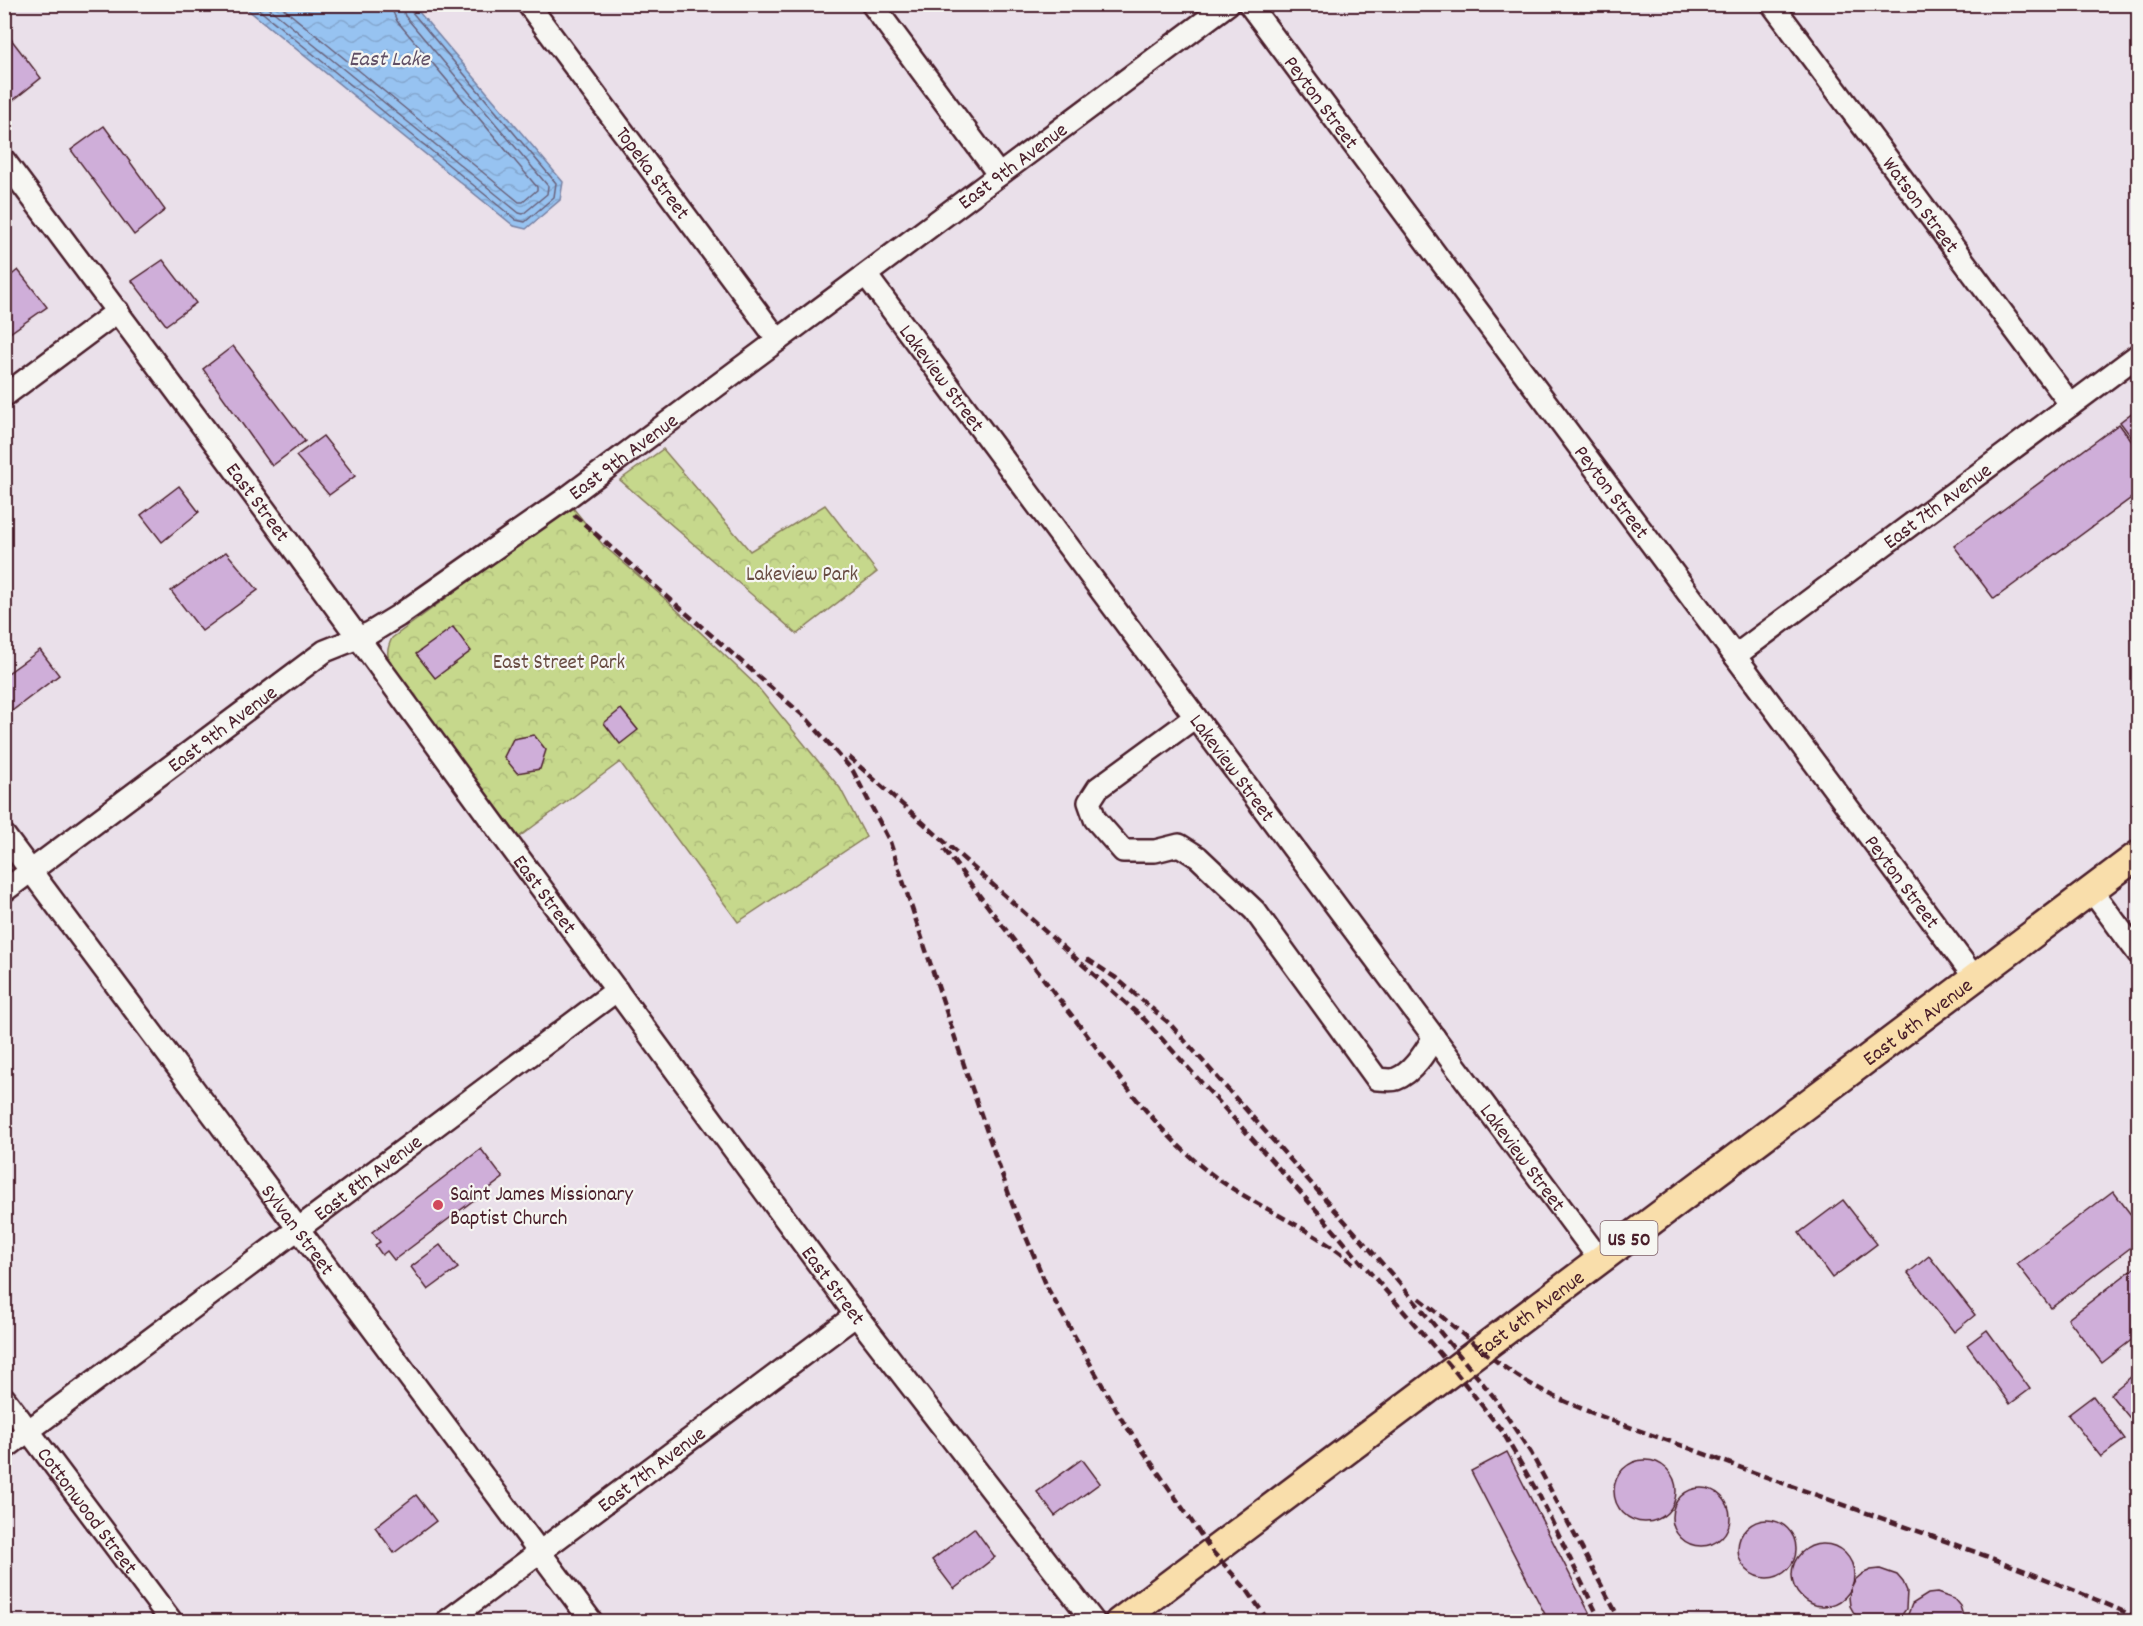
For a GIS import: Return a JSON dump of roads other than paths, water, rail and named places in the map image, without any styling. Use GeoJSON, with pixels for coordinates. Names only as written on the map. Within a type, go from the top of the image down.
{"type":"FeatureCollection","features":[{"type":"Feature","properties":{"kind":"main road","name":"East 6th Avenue"},"geometry":{"type":"LineString","coordinates":[[1119,1622],[2139,855]]}},
{"type":"Feature","properties":{"kind":"street","name":"Topeka Street"},"geometry":{"type":"LineString","coordinates":[[528,4],[778,340]]}},
{"type":"Feature","properties":{"kind":"street"},"geometry":{"type":"LineString","coordinates":[[872,4],[999,175]]}},
{"type":"Feature","properties":{"kind":"street","name":"East 9th Avenue"},"geometry":{"type":"LineString","coordinates":[[4,891],[325,651],[370,633],[398,616],[540,517],[1228,4]]}},
{"type":"Feature","properties":{"kind":"street","name":"Peyton Street"},"geometry":{"type":"LineString","coordinates":[[1249,4],[1975,978]]}},
{"type":"Feature","properties":{"kind":"street","name":"Watson Street"},"geometry":{"type":"LineString","coordinates":[[1772,4],[2071,405]]}},
{"type":"Feature","properties":{"kind":"street","name":"East Street"},"geometry":{"type":"LineString","coordinates":[[4,160],[118,311],[856,1315],[1094,1622]]}},
{"type":"Feature","properties":{"kind":"street","name":"Lakeview Street"},"geometry":{"type":"LineString","coordinates":[[866,275],[1600,1260]]}},
{"type":"Feature","properties":{"kind":"street"},"geometry":{"type":"LineString","coordinates":[[4,396],[118,311]]}},
{"type":"Feature","properties":{"kind":"street","name":"East 7th Avenue"},"geometry":{"type":"LineString","coordinates":[[1735,656],[2139,355]]}},
{"type":"Feature","properties":{"kind":"street"},"geometry":{"type":"LineString","coordinates":[[1195,717],[1098,788],[1089,802],[1095,819],[1123,851],[1155,851],[1179,846],[1198,857],[1256,911],[1377,1079],[1395,1079],[1409,1070],[1434,1037]]}},
{"type":"Feature","properties":{"kind":"street","name":"Sylvan Street"},"geometry":{"type":"LineString","coordinates":[[4,835],[592,1622]]}},
{"type":"Feature","properties":{"kind":"street"},"geometry":{"type":"LineString","coordinates":[[2091,890],[2139,953]]}},
{"type":"Feature","properties":{"kind":"street","name":"East 8th Avenue"},"geometry":{"type":"LineString","coordinates":[[4,1449],[617,990]]}},
{"type":"Feature","properties":{"kind":"street","name":"East 7th Avenue"},"geometry":{"type":"LineString","coordinates":[[446,1622],[856,1315]]}},
{"type":"Feature","properties":{"kind":"street","name":"Cottonwood Street"},"geometry":{"type":"LineString","coordinates":[[4,1398],[172,1622]]}},
{"type":"Feature","properties":{"kind":"water","name":"East Lake"},"geometry":{"type":"Polygon","coordinates":[[[242,5],[413,5],[563,182],[560,200],[526,229],[514,226],[242,5]]]}},
{"type":"Feature","properties":{"kind":"railway"},"geometry":{"type":"LineString","coordinates":[[574,515],[807,719],[853,771],[890,842],[1013,1206],[1048,1289],[1122,1420],[1212,1551],[1247,1590],[1269,1622]]}},
{"type":"Feature","properties":{"kind":"railway"},"geometry":{"type":"LineString","coordinates":[[849,757],[1145,1020],[1318,1212],[1454,1370],[1502,1431],[1539,1495],[1601,1622]]}},
{"type":"Feature","properties":{"kind":"railway"},"geometry":{"type":"LineString","coordinates":[[944,849],[1120,1078],[1178,1145],[1232,1188],[1315,1236],[1354,1264]]}},
{"type":"Feature","properties":{"kind":"railway"},"geometry":{"type":"LineString","coordinates":[[1087,959],[1116,978],[1170,1024],[1396,1279],[1494,1397],[1531,1453],[1621,1622]]}},
{"type":"Feature","properties":{"kind":"railway"},"geometry":{"type":"LineString","coordinates":[[1419,1298],[1480,1349],[1519,1377],[1582,1409],[2029,1572],[2138,1618]]}},
{"type":"Feature","properties":{"kind":"place","name":"Saint James Missionary Baptist Church"},"geometry":{"type":"Point","coordinates":[438,1205]}},
{"type":"Feature","properties":{"kind":"park label","name":"Lakeview Park"},"geometry":{"type":"Point","coordinates":[802,573]}},
{"type":"Feature","properties":{"kind":"park label","name":"East Street Park"},"geometry":{"type":"Point","coordinates":[559,661]}}]}
